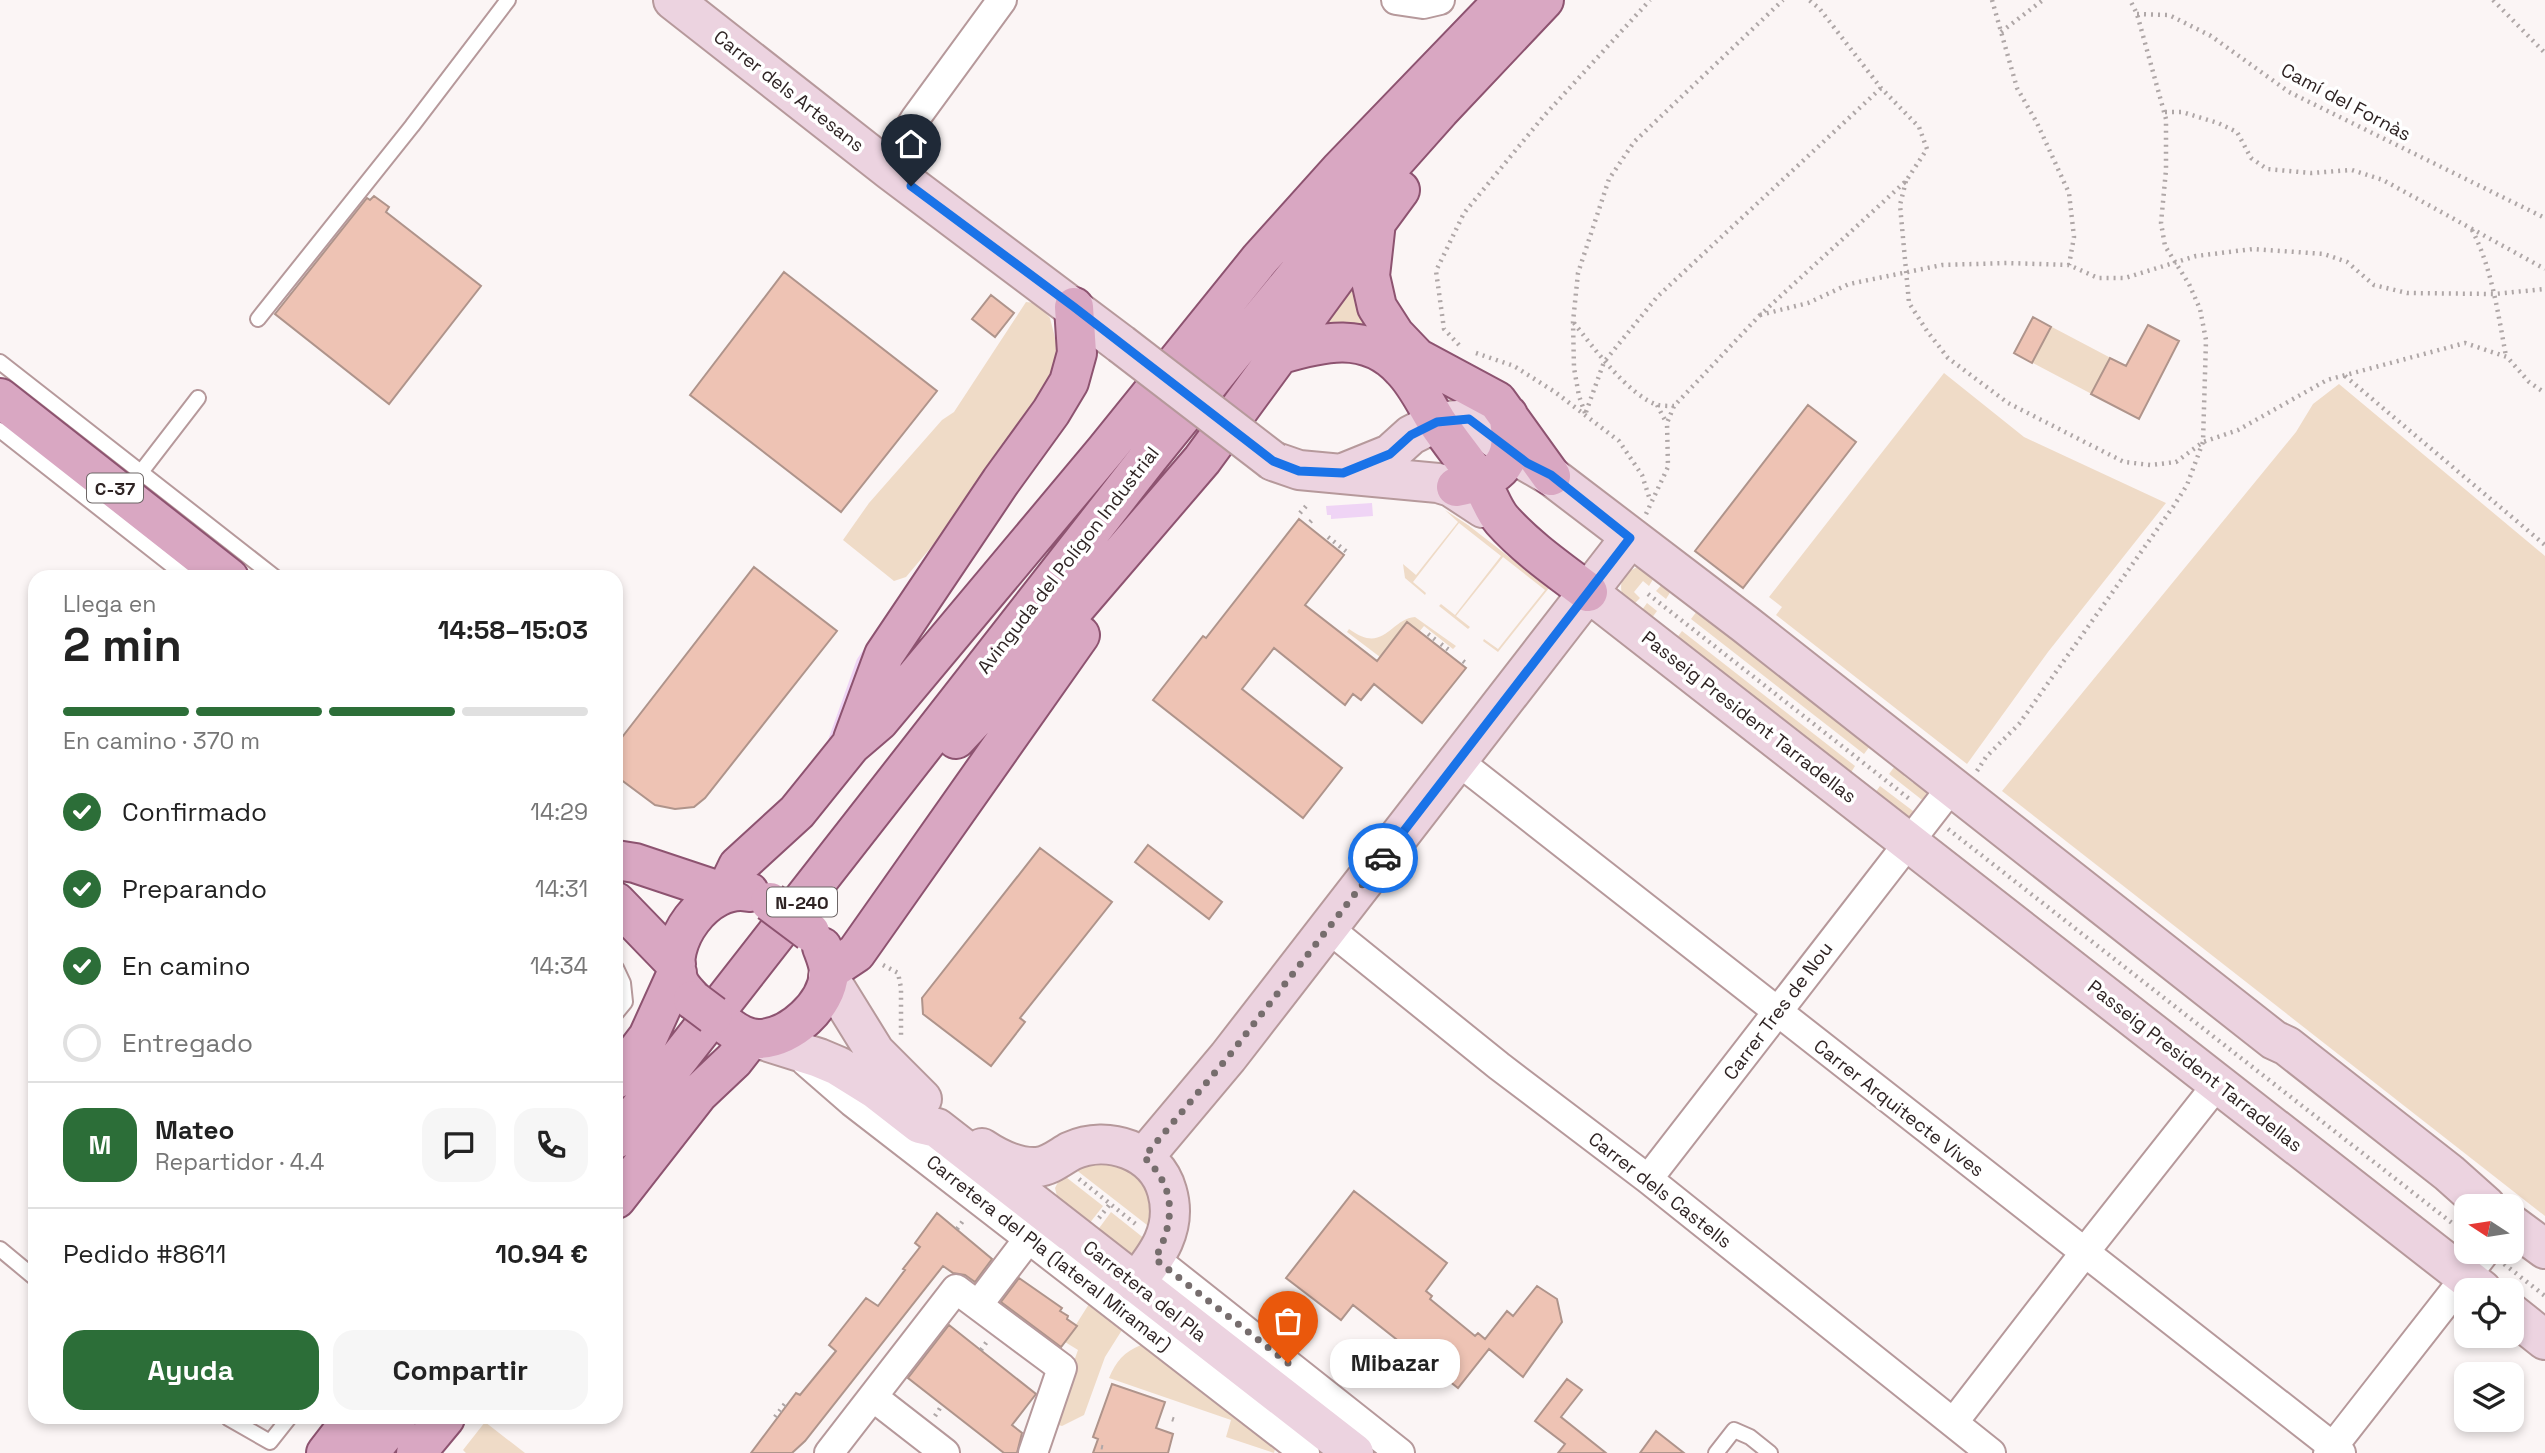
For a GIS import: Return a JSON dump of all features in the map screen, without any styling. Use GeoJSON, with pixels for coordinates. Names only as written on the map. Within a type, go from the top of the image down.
{"type":"FeatureCollection","features":[{"type":"Feature","properties":{"kind":"main road"},"geometry":{"type":"LineString","coordinates":[[623,1070],[648,1037],[682,979],[683,934],[690,920],[705,905],[725,893],[738,866],[797,812],[851,745],[879,721],[1105,451],[1260,259],[1340,170],[1526,5],[1533,39],[1377,220],[1202,460],[1039,650],[931,765],[883,796]]}},
{"type":"Feature","properties":{"kind":"main road","name":"Avinguda del Polígon Industrial"},"geometry":{"type":"LineString","coordinates":[[623,1130],[1149,457],[1335,229],[1440,110],[1526,5]]}},
{"type":"Feature","properties":{"kind":"main road"},"geometry":{"type":"LineString","coordinates":[[1377,220],[1370,276],[1377,307],[1395,335],[1418,358],[1497,401],[1509,433],[1500,471],[1466,485]]}},
{"type":"Feature","properties":{"kind":"main road"},"geometry":{"type":"LineString","coordinates":[[851,745],[884,654],[1069,382],[1077,354],[1074,307]]}},
{"type":"Feature","properties":{"kind":"main road"},"geometry":{"type":"LineString","coordinates":[[1278,355],[1312,344],[1341,342],[1367,346],[1385,355],[1411,379],[1424,428],[1466,485],[1543,557],[1588,592]]}},
{"type":"Feature","properties":{"kind":"main road","name":"C-37"},"geometry":{"type":"LineString","coordinates":[[0,398],[219,570]]}},
{"type":"Feature","properties":{"kind":"main road"},"geometry":{"type":"LineString","coordinates":[[829,974],[856,953],[1131,563],[1130,545]]}},
{"type":"Feature","properties":{"kind":"main road"},"geometry":{"type":"LineString","coordinates":[[623,856],[725,893],[747,891],[770,902],[810,932],[820,944],[827,959],[829,974],[824,992],[798,1024],[773,1037],[748,1036],[682,979],[623,910]]}},
{"type":"Feature","properties":{"kind":"main road"},"geometry":{"type":"LineString","coordinates":[[623,1190],[698,1094],[734,1060],[748,1036]]}},
{"type":"Feature","properties":{"kind":"main road"},"geometry":{"type":"LineString","coordinates":[[326,1453],[348,1424]]}},
{"type":"Feature","properties":{"kind":"main road"},"geometry":{"type":"LineString","coordinates":[[369,1453],[392,1424]]}},
{"type":"Feature","properties":{"kind":"main road"},"geometry":{"type":"LineString","coordinates":[[416,1453],[439,1424]]}},
{"type":"Feature","properties":{"kind":"street","name":"Carrer dels Artesans"},"geometry":{"type":"LineString","coordinates":[[673,0],[1273,461],[1299,471],[1343,473]]}},
{"type":"Feature","properties":{"kind":"street"},"geometry":{"type":"LineString","coordinates":[[886,166],[915,119],[1002,0]]}},
{"type":"Feature","properties":{"kind":"street"},"geometry":{"type":"LineString","coordinates":[[1396,0],[1423,4],[1440,0]]}},
{"type":"Feature","properties":{"kind":"street"},"geometry":{"type":"LineString","coordinates":[[1343,473],[1390,454],[1424,428],[1469,419],[1509,433],[1551,475],[1638,526],[1745,624],[1964,779],[2267,1035],[2298,1054],[2449,1173],[2458,1194]]}},
{"type":"Feature","properties":{"kind":"street"},"geometry":{"type":"LineString","coordinates":[[1343,473],[1372,478],[1466,485]]}},
{"type":"Feature","properties":{"kind":"street"},"geometry":{"type":"LineString","coordinates":[[1144,1157],[1228,1057],[1638,526]]}},
{"type":"Feature","properties":{"kind":"street","name":"Passeig President Tarradellas"},"geometry":{"type":"LineString","coordinates":[[1588,592],[1909,843],[2495,1271],[2545,1340]]}},
{"type":"Feature","properties":{"kind":"street","name":"Carrer Arquitecte Vives"},"geometry":{"type":"LineString","coordinates":[[1458,761],[2334,1451]]}},
{"type":"Feature","properties":{"kind":"street"},"geometry":{"type":"LineString","coordinates":[[1909,843],[1964,779]]}},
{"type":"Feature","properties":{"kind":"street","name":"Carrer Tres de Nou"},"geometry":{"type":"LineString","coordinates":[[1648,1179],[1909,843]]}},
{"type":"Feature","properties":{"kind":"street","name":"Carrer dels Castells"},"geometry":{"type":"LineString","coordinates":[[1328,928],[1991,1453]]}},
{"type":"Feature","properties":{"kind":"street"},"geometry":{"type":"LineString","coordinates":[[829,974],[875,1052],[935,1119],[985,1150],[1022,1165],[1046,1165],[1071,1151],[1100,1145],[1120,1147],[1144,1157],[1156,1167],[1163,1179],[1170,1208],[1169,1225],[1164,1242],[1143,1256],[1400,1453]]}},
{"type":"Feature","properties":{"kind":"street"},"geometry":{"type":"LineString","coordinates":[[748,1036],[838,1066],[876,1089],[920,1125],[935,1119]]}},
{"type":"Feature","properties":{"kind":"street","name":"Carretera del Pla (lateral Miramar)"},"geometry":{"type":"LineString","coordinates":[[794,1052],[852,1102],[1305,1453]]}},
{"type":"Feature","properties":{"kind":"street"},"geometry":{"type":"LineString","coordinates":[[1960,1414],[2208,1096]]}},
{"type":"Feature","properties":{"kind":"street","name":"Carretera del Pla"},"geometry":{"type":"LineString","coordinates":[[935,1119],[1143,1256],[1354,1453]]}},
{"type":"Feature","properties":{"kind":"street"},"geometry":{"type":"LineString","coordinates":[[978,1304],[1029,1238]]}},
{"type":"Feature","properties":{"kind":"street","name":"Passeig President Tarradellas"},"geometry":{"type":"LineString","coordinates":[[2495,1271],[2534,1259]]}},
{"type":"Feature","properties":{"kind":"street"},"geometry":{"type":"LineString","coordinates":[[2334,1451],[2495,1271]]}},
{"type":"Feature","properties":{"kind":"street"},"geometry":{"type":"LineString","coordinates":[[828,1453],[873,1397],[896,1376],[957,1289],[1062,1368],[1033,1453]]}},
{"type":"Feature","properties":{"kind":"street"},"geometry":{"type":"LineString","coordinates":[[873,1397],[945,1453]]}},
{"type":"Feature","properties":{"kind":"lane"},"geometry":{"type":"LineString","coordinates":[[258,319],[412,126],[508,0]]}},
{"type":"Feature","properties":{"kind":"lane"},"geometry":{"type":"LineString","coordinates":[[0,362],[266,570]]}},
{"type":"Feature","properties":{"kind":"lane"},"geometry":{"type":"LineString","coordinates":[[141,472],[198,398]]}},
{"type":"Feature","properties":{"kind":"lane"},"geometry":{"type":"LineString","coordinates":[[0,429],[178,570]]}},
{"type":"Feature","properties":{"kind":"lane"},"geometry":{"type":"LineString","coordinates":[[623,983],[623,1004]]}},
{"type":"Feature","properties":{"kind":"lane"},"geometry":{"type":"LineString","coordinates":[[0,1249],[28,1272]]}},
{"type":"Feature","properties":{"kind":"lane"},"geometry":{"type":"LineString","coordinates":[[238,1424],[270,1442],[284,1424]]}},
{"type":"Feature","properties":{"kind":"lane"},"geometry":{"type":"LineString","coordinates":[[1716,1453],[1734,1430],[1750,1437],[1770,1453]]}},
{"type":"Feature","properties":{"kind":"path"},"geometry":{"type":"LineString","coordinates":[[1463,349],[1444,329],[1436,271],[1453,232],[1464,213],[1543,117],[1650,0]]}},
{"type":"Feature","properties":{"kind":"path"},"geometry":{"type":"LineString","coordinates":[[1586,414],[1579,396],[1574,368],[1573,322],[1578,273],[1609,179],[1634,142],[1783,0]]}},
{"type":"Feature","properties":{"kind":"path"},"geometry":{"type":"LineString","coordinates":[[1638,526],[1668,467],[1667,423],[1675,406],[1760,315],[1906,181],[1927,149],[1919,127],[1881,88],[1819,8],[1809,0]]}},
{"type":"Feature","properties":{"kind":"path"},"geometry":{"type":"LineString","coordinates":[[1992,0],[2017,88],[2037,123],[2069,194],[2074,237],[2069,265]]}},
{"type":"Feature","properties":{"kind":"path"},"geometry":{"type":"LineString","coordinates":[[2001,32],[2043,0]]}},
{"type":"Feature","properties":{"kind":"path"},"geometry":{"type":"LineString","coordinates":[[1964,779],[2019,724],[2173,508],[2187,485],[2203,442],[2206,340],[2200,309],[2189,284],[2165,246],[2161,223],[2166,170],[2165,112],[2137,14],[2130,0]]}},
{"type":"Feature","properties":{"kind":"path"},"geometry":{"type":"LineString","coordinates":[[2493,0],[2545,53]]}},
{"type":"Feature","properties":{"kind":"path","name":"Camí del Fornàs"},"geometry":{"type":"LineString","coordinates":[[2137,14],[2169,15],[2211,36],[2289,92],[2545,218]]}},
{"type":"Feature","properties":{"kind":"path"},"geometry":{"type":"LineString","coordinates":[[1586,414],[1604,362],[1657,297],[1881,88]]}},
{"type":"Feature","properties":{"kind":"path"},"geometry":{"type":"LineString","coordinates":[[2165,112],[2182,112],[2237,132],[2251,158],[2267,169],[2311,173],[2352,170],[2383,180],[2545,269]]}},
{"type":"Feature","properties":{"kind":"path"},"geometry":{"type":"LineString","coordinates":[[1906,181],[1900,205],[1909,303],[1927,331],[1948,358],[2008,403],[2095,450],[2124,462],[2151,466],[2176,462],[2203,442],[2238,430],[2327,380],[2344,375],[2465,343],[2507,357]]}},
{"type":"Feature","properties":{"kind":"path"},"geometry":{"type":"LineString","coordinates":[[2472,230],[2494,294],[2507,357],[2529,382],[2545,393]]}},
{"type":"Feature","properties":{"kind":"path"},"geometry":{"type":"LineString","coordinates":[[1760,315],[1808,303],[1849,284],[1942,265],[2069,265],[2098,278],[2125,278],[2196,256],[2253,249],[2324,254],[2347,262],[2374,285],[2407,293],[2494,294],[2545,289]]}},
{"type":"Feature","properties":{"kind":"path"},"geometry":{"type":"LineString","coordinates":[[1573,322],[1604,362],[1629,386],[1656,405],[1667,423]]}},
{"type":"Feature","properties":{"kind":"path"},"geometry":{"type":"LineString","coordinates":[[1475,353],[1514,366],[1586,414],[1619,441],[1642,475],[1650,501]]}},
{"type":"Feature","properties":{"kind":"path"},"geometry":{"type":"LineString","coordinates":[[2344,375],[2545,545]]}},
{"type":"Feature","properties":{"kind":"path"},"geometry":{"type":"LineString","coordinates":[[1656,405],[1675,406]]}},
{"type":"Feature","properties":{"kind":"path"},"geometry":{"type":"LineString","coordinates":[[1300,513],[1307,505]]}},
{"type":"Feature","properties":{"kind":"path"},"geometry":{"type":"LineString","coordinates":[[1328,537],[1347,552]]}},
{"type":"Feature","properties":{"kind":"path","name":"Passeig President Tarradellas"},"geometry":{"type":"LineString","coordinates":[[1648,594],[1902,791]]}},
{"type":"Feature","properties":{"kind":"path"},"geometry":{"type":"LineString","coordinates":[[1428,634],[1449,650]]}},
{"type":"Feature","properties":{"kind":"path","name":"Passeig President Tarradellas"},"geometry":{"type":"LineString","coordinates":[[1957,836],[2239,1056],[2454,1208]]}},
{"type":"Feature","properties":{"kind":"path"},"geometry":{"type":"LineString","coordinates":[[875,961],[898,972],[901,988],[901,1034],[906,1045]]}},
{"type":"Feature","properties":{"kind":"path","name":"Passeig President Tarradellas"},"geometry":{"type":"LineString","coordinates":[[2234,1062],[2243,1050]]}},
{"type":"Feature","properties":{"kind":"path"},"geometry":{"type":"LineString","coordinates":[[1071,1173],[1108,1206],[1143,1256]]}},
{"type":"Feature","properties":{"kind":"path"},"geometry":{"type":"LineString","coordinates":[[2518,1276],[2534,1259]]}},
{"type":"Feature","properties":{"kind":"path"},"geometry":{"type":"LineString","coordinates":[[2495,1271],[2518,1276],[2545,1296]]}},
{"type":"Feature","properties":{"kind":"path"},"geometry":{"type":"LineString","coordinates":[[2495,1271],[2518,1276]]}},
{"type":"Feature","properties":{"kind":"path"},"geometry":{"type":"LineString","coordinates":[[775,1417],[787,1401]]}},
{"type":"Feature","properties":{"kind":"path"},"geometry":{"type":"LineString","coordinates":[[939,1410],[942,1405]]}},
{"type":"Feature","properties":{"kind":"shaded area"},"geometry":{"type":"Polygon","coordinates":[[[1359,260],[1378,334],[1307,332],[1359,260]]]}},
{"type":"Feature","properties":{"kind":"shaded area"},"geometry":{"type":"Polygon","coordinates":[[[1026,302],[1036,303],[1050,318],[1057,346],[1056,366],[1043,399],[933,545],[906,577],[894,581],[843,540],[869,503],[942,420],[954,412],[1026,302]]]}},
{"type":"Feature","properties":{"kind":"shaded area"},"geometry":{"type":"Polygon","coordinates":[[[2033,317],[2126,366],[2148,325],[2179,341],[2139,419],[2014,353],[2033,317]]]}},
{"type":"Feature","properties":{"kind":"shaded area"},"geometry":{"type":"Polygon","coordinates":[[[1944,373],[2024,437],[2166,503],[2048,652],[1967,764],[1776,615],[1782,607],[1769,597],[1944,373]]]}},
{"type":"Feature","properties":{"kind":"shaded area"},"geometry":{"type":"Polygon","coordinates":[[[2339,384],[2545,556],[2545,1216],[2524,1200],[2524,1194],[2517,1194],[2002,791],[2296,432],[2313,404],[2339,384]]]}},
{"type":"Feature","properties":{"kind":"shaded area"},"geometry":{"type":"Polygon","coordinates":[[[1372,503],[1373,516],[1331,519],[1331,515],[1327,515],[1326,506],[1372,503]]]}},
{"type":"Feature","properties":{"kind":"shaded area"},"geometry":{"type":"Polygon","coordinates":[[[1445,510],[1549,588],[1498,652],[1483,641],[1484,639],[1498,649],[1545,590],[1503,557],[1456,616],[1470,627],[1468,629],[1439,606],[1441,604],[1455,615],[1501,556],[1459,523],[1413,582],[1425,595],[1405,578],[1403,564],[1416,575],[1458,522],[1445,510]]]}},
{"type":"Feature","properties":{"kind":"shaded area"},"geometry":{"type":"Polygon","coordinates":[[[1640,566],[1658,571],[1649,586],[1643,581],[1634,592],[1640,598],[1628,610],[1621,584],[1626,574],[1640,566]]]}},
{"type":"Feature","properties":{"kind":"shaded area"},"geometry":{"type":"Polygon","coordinates":[[[1667,579],[1909,768],[1904,776],[1913,783],[1919,776],[1927,787],[1926,803],[1889,774],[1895,766],[1870,746],[1864,754],[1691,619],[1697,611],[1671,591],[1666,599],[1656,591],[1667,579]]]}},
{"type":"Feature","properties":{"kind":"shaded area"},"geometry":{"type":"Polygon","coordinates":[[[1647,603],[1657,611],[1651,619],[1676,639],[1682,631],[1855,766],[1850,774],[1875,793],[1880,786],[1917,814],[1905,819],[1889,813],[1895,806],[1885,799],[1880,806],[1637,617],[1647,603]]]}},
{"type":"Feature","properties":{"kind":"shaded area"},"geometry":{"type":"Polygon","coordinates":[[[1415,617],[1456,646],[1453,649],[1424,626],[1419,632],[1407,623],[1380,657],[1347,632],[1349,629],[1361,636],[1379,637],[1406,619],[1415,617]]]}},
{"type":"Feature","properties":{"kind":"shaded area"},"geometry":{"type":"Polygon","coordinates":[[[1103,1158],[1149,1182],[1156,1232],[1075,1169],[1103,1158]]]}},
{"type":"Feature","properties":{"kind":"shaded area"},"geometry":{"type":"Polygon","coordinates":[[[1062,1174],[1103,1206],[1089,1224],[1058,1200],[1055,1188],[1062,1174]]]}},
{"type":"Feature","properties":{"kind":"shaded area"},"geometry":{"type":"Polygon","coordinates":[[[1111,1212],[1150,1243],[1134,1255],[1129,1254],[1097,1231],[1111,1212]]]}},
{"type":"Feature","properties":{"kind":"shaded area"},"geometry":{"type":"Polygon","coordinates":[[[1089,1304],[1122,1330],[1105,1357],[1084,1415],[1062,1426],[1052,1423],[1078,1350],[1065,1342],[1089,1304]]]}},
{"type":"Feature","properties":{"kind":"shaded area"},"geometry":{"type":"Polygon","coordinates":[[[1141,1345],[1275,1449],[1274,1453],[1226,1437],[1231,1420],[1109,1378],[1121,1358],[1141,1345]]]}},
{"type":"Feature","properties":{"kind":"shaded area"},"geometry":{"type":"Polygon","coordinates":[[[483,1424],[488,1424],[525,1453],[466,1453],[463,1450],[483,1424]]]}},
{"type":"Feature","properties":{"kind":"building"},"geometry":{"type":"Polygon","coordinates":[[[374,196],[389,207],[386,212],[481,286],[389,404],[275,314],[367,198],[370,200],[374,196]]]}},
{"type":"Feature","properties":{"kind":"building"},"geometry":{"type":"Polygon","coordinates":[[[784,272],[937,391],[841,512],[690,395],[784,272]]]}},
{"type":"Feature","properties":{"kind":"building"},"geometry":{"type":"Polygon","coordinates":[[[991,295],[1014,313],[995,337],[972,319],[991,295]]]}},
{"type":"Feature","properties":{"kind":"building"},"geometry":{"type":"Polygon","coordinates":[[[2033,317],[2051,327],[2032,363],[2014,353],[2033,317]]]}},
{"type":"Feature","properties":{"kind":"building"},"geometry":{"type":"Polygon","coordinates":[[[2148,325],[2179,341],[2139,419],[2091,394],[2110,358],[2126,366],[2148,325]]]}},
{"type":"Feature","properties":{"kind":"building"},"geometry":{"type":"Polygon","coordinates":[[[1808,405],[1856,442],[1743,588],[1695,551],[1808,405]]]}},
{"type":"Feature","properties":{"kind":"building"},"geometry":{"type":"Polygon","coordinates":[[[1299,519],[1344,555],[1305,605],[1377,661],[1407,622],[1466,668],[1422,723],[1374,684],[1361,700],[1353,694],[1345,705],[1274,648],[1242,689],[1342,768],[1303,818],[1153,700],[1203,636],[1206,638],[1299,519]]]}},
{"type":"Feature","properties":{"kind":"building"},"geometry":{"type":"Polygon","coordinates":[[[754,567],[837,631],[705,798],[694,807],[675,809],[655,805],[623,781],[623,736],[754,567]]]}},
{"type":"Feature","properties":{"kind":"building"},"geometry":{"type":"Polygon","coordinates":[[[1148,845],[1222,902],[1209,919],[1135,862],[1148,845]]]}},
{"type":"Feature","properties":{"kind":"building"},"geometry":{"type":"Polygon","coordinates":[[[1040,848],[1112,902],[1020,1018],[1025,1022],[991,1066],[923,1014],[922,998],[1040,848]]]}},
{"type":"Feature","properties":{"kind":"building"},"geometry":{"type":"Polygon","coordinates":[[[1354,1191],[1447,1263],[1426,1291],[1432,1296],[1430,1299],[1475,1336],[1478,1333],[1485,1339],[1507,1311],[1513,1316],[1537,1286],[1557,1299],[1562,1322],[1523,1377],[1489,1349],[1458,1388],[1353,1305],[1341,1320],[1286,1278],[1354,1191]]]}},
{"type":"Feature","properties":{"kind":"building"},"geometry":{"type":"Polygon","coordinates":[[[937,1213],[992,1259],[975,1282],[943,1266],[805,1441],[792,1453],[751,1453],[796,1393],[800,1395],[836,1351],[829,1345],[866,1298],[878,1306],[920,1247],[915,1243],[937,1213]]]}},
{"type":"Feature","properties":{"kind":"building"},"geometry":{"type":"Polygon","coordinates":[[[1019,1278],[1062,1308],[1060,1311],[1077,1326],[1061,1347],[1001,1302],[1019,1278]]]}},
{"type":"Feature","properties":{"kind":"building"},"geometry":{"type":"Polygon","coordinates":[[[949,1325],[1036,1394],[1012,1425],[1022,1433],[1017,1453],[1004,1453],[908,1378],[949,1325]]]}},
{"type":"Feature","properties":{"kind":"building"},"geometry":{"type":"Polygon","coordinates":[[[1567,1379],[1582,1390],[1561,1417],[1606,1453],[1558,1453],[1565,1444],[1535,1421],[1567,1379]]]}},
{"type":"Feature","properties":{"kind":"building"},"geometry":{"type":"Polygon","coordinates":[[[1112,1384],[1165,1402],[1156,1428],[1173,1434],[1168,1453],[1093,1453],[1098,1439],[1093,1437],[1112,1384]]]}},
{"type":"Feature","properties":{"kind":"building"},"geometry":{"type":"Polygon","coordinates":[[[1656,1431],[1684,1453],[1640,1453],[1656,1431]]]}},
{"type":"Feature","properties":{"kind":"waterway"},"geometry":{"type":"LineString","coordinates":[[830,745],[860,661],[866,652]]}},
{"type":"Feature","properties":{"kind":"way so far"},"geometry":{"type":"LineString","coordinates":[[1288,1363],[1155,1259],[1164,1242],[1170,1208],[1163,1179],[1156,1167],[1144,1157],[1228,1057],[1383,858]]}},
{"type":"Feature","properties":{"kind":"place","name":"Mibazar"},"geometry":{"type":"Point","coordinates":[1288,1363]}},
{"type":"Feature","properties":{"kind":"route"},"geometry":{"type":"LineString","coordinates":[[911,186],[1074,307],[1273,461],[1299,471],[1343,473],[1390,454],[1411,435],[1437,422],[1469,419],[1527,463],[1551,475],[1630,538],[1383,858]]}}]}
